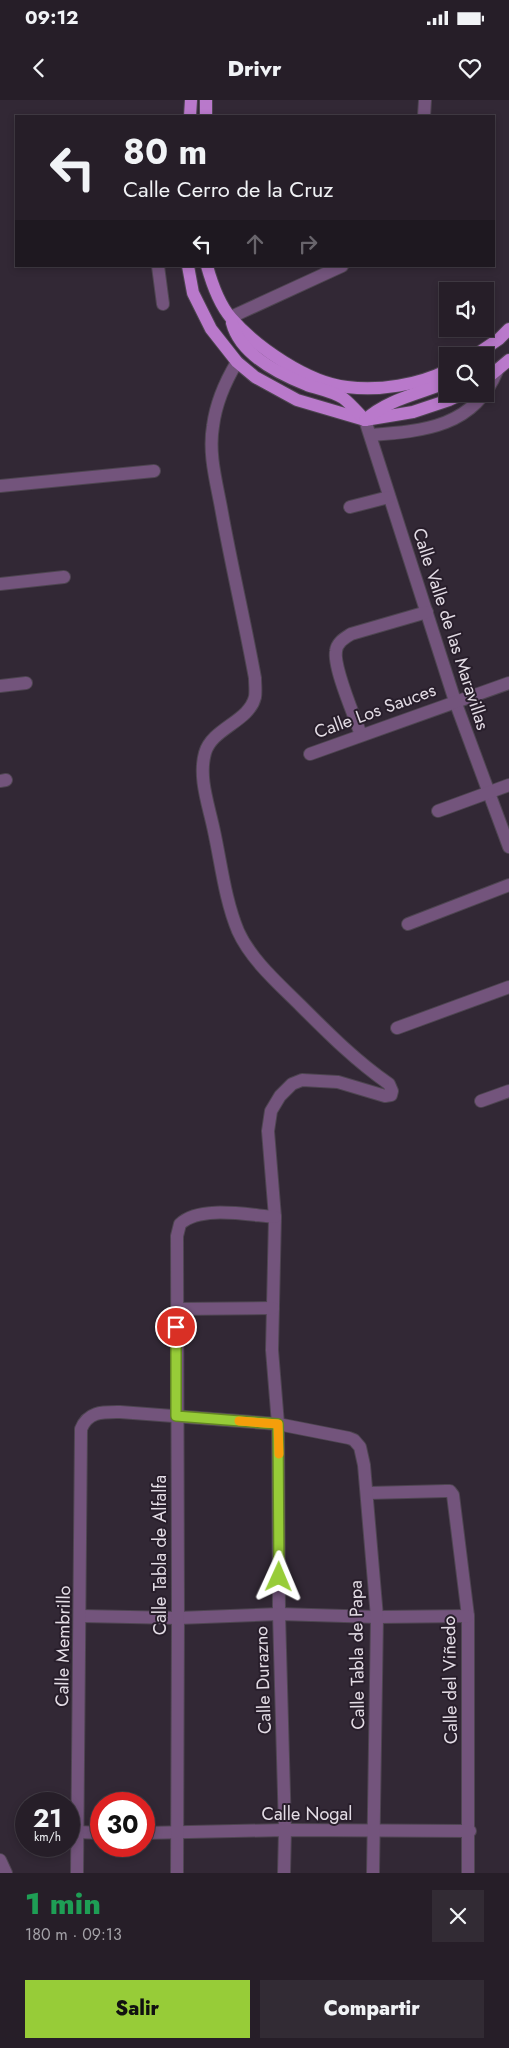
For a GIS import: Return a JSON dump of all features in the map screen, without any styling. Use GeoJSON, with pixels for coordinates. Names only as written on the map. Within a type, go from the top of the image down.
{"type":"FeatureCollection","features":[{"type":"Feature","properties":{"kind":"main road"},"geometry":{"type":"LineString","coordinates":[[190,115],[191,100]]}},
{"type":"Feature","properties":{"kind":"main road"},"geometry":{"type":"LineString","coordinates":[[206,100],[206,115]]}},
{"type":"Feature","properties":{"kind":"main road"},"geometry":{"type":"LineString","coordinates":[[188,267],[193,293],[211,329],[237,362],[255,377],[297,400],[365,420],[413,412],[443,402]]}},
{"type":"Feature","properties":{"kind":"main road"},"geometry":{"type":"LineString","coordinates":[[207,267],[212,286],[230,317],[237,335],[257,357],[287,377],[342,398],[365,420]]}},
{"type":"Feature","properties":{"kind":"main road"},"geometry":{"type":"LineString","coordinates":[[230,317],[271,354],[304,374],[345,387],[380,388],[406,384],[439,373]]}},
{"type":"Feature","properties":{"kind":"main road"},"geometry":{"type":"LineString","coordinates":[[493,347],[509,329]]}},
{"type":"Feature","properties":{"kind":"main road"},"geometry":{"type":"LineString","coordinates":[[487,347],[499,339]]}},
{"type":"Feature","properties":{"kind":"main road"},"geometry":{"type":"LineString","coordinates":[[494,373],[509,360]]}},
{"type":"Feature","properties":{"kind":"main road"},"geometry":{"type":"LineString","coordinates":[[365,420],[376,410],[392,402],[439,385]]}},
{"type":"Feature","properties":{"kind":"street"},"geometry":{"type":"LineString","coordinates":[[424,115],[425,100]]}},
{"type":"Feature","properties":{"kind":"street"},"geometry":{"type":"LineString","coordinates":[[158,267],[163,304]]}},
{"type":"Feature","properties":{"kind":"street"},"geometry":{"type":"LineString","coordinates":[[230,317],[340,267]]}},
{"type":"Feature","properties":{"kind":"street","name":"Calle Durazno"},"geometry":{"type":"LineString","coordinates":[[237,362],[225,383],[218,403],[213,426],[212,446],[223,518],[255,678],[255,698],[246,711],[213,739],[205,750],[202,770],[222,871],[238,931],[257,959],[328,1035],[389,1084],[392,1091],[391,1094],[385,1096],[338,1082],[302,1080],[292,1084],[280,1096],[271,1112],[268,1132],[275,1217],[272,1350],[278,1424],[278,1614],[285,1830],[284,1873]]}},
{"type":"Feature","properties":{"kind":"street"},"geometry":{"type":"LineString","coordinates":[[371,435],[428,430],[446,422],[482,399],[490,388],[497,371]]}},
{"type":"Feature","properties":{"kind":"street","name":"Calle Valle de las Maravillas"},"geometry":{"type":"LineString","coordinates":[[365,420],[455,701],[509,847]]}},
{"type":"Feature","properties":{"kind":"street"},"geometry":{"type":"LineString","coordinates":[[0,486],[154,471]]}},
{"type":"Feature","properties":{"kind":"street"},"geometry":{"type":"LineString","coordinates":[[350,507],[389,497]]}},
{"type":"Feature","properties":{"kind":"street"},"geometry":{"type":"LineString","coordinates":[[0,584],[64,578]]}},
{"type":"Feature","properties":{"kind":"street"},"geometry":{"type":"LineString","coordinates":[[361,735],[338,670],[336,650],[341,641],[351,634],[427,612]]}},
{"type":"Feature","properties":{"kind":"street"},"geometry":{"type":"LineString","coordinates":[[0,686],[26,683]]}},
{"type":"Feature","properties":{"kind":"street","name":"Calle Los Sauces"},"geometry":{"type":"LineString","coordinates":[[310,754],[509,683]]}},
{"type":"Feature","properties":{"kind":"street"},"geometry":{"type":"LineString","coordinates":[[438,811],[509,785]]}},
{"type":"Feature","properties":{"kind":"street"},"geometry":{"type":"LineString","coordinates":[[408,924],[509,885]]}},
{"type":"Feature","properties":{"kind":"street"},"geometry":{"type":"LineString","coordinates":[[397,1028],[509,988]]}},
{"type":"Feature","properties":{"kind":"street"},"geometry":{"type":"LineString","coordinates":[[481,1101],[509,1091]]}},
{"type":"Feature","properties":{"kind":"street","name":"Calle Tabla de Alfalfa"},"geometry":{"type":"LineString","coordinates":[[176,1873],[178,1618],[177,1236],[180,1224],[194,1215],[224,1214],[275,1217]]}},
{"type":"Feature","properties":{"kind":"street"},"geometry":{"type":"LineString","coordinates":[[176,1309],[272,1308]]}},
{"type":"Feature","properties":{"kind":"street","name":"Calle Membrillo"},"geometry":{"type":"LineString","coordinates":[[79,1792],[81,1428],[84,1420],[91,1415],[101,1412],[176,1416]]}},
{"type":"Feature","properties":{"kind":"street"},"geometry":{"type":"LineString","coordinates":[[176,1416],[278,1424]]}},
{"type":"Feature","properties":{"kind":"street","name":"Calle Tabla de Papa"},"geometry":{"type":"LineString","coordinates":[[278,1424],[354,1440],[360,1447],[364,1465],[368,1493],[377,1617],[374,1873]]}},
{"type":"Feature","properties":{"kind":"street","name":"Calle del Viñedo"},"geometry":{"type":"LineString","coordinates":[[368,1493],[446,1491],[453,1495],[468,1616],[470,1831],[468,1873]]}},
{"type":"Feature","properties":{"kind":"street"},"geometry":{"type":"LineString","coordinates":[[81,1616],[178,1618],[278,1614],[377,1617],[468,1616]]}},
{"type":"Feature","properties":{"kind":"street","name":"Calle Nogal"},"geometry":{"type":"LineString","coordinates":[[155,1833],[285,1830],[374,1832],[470,1831]]}},
{"type":"Feature","properties":{"kind":"street","name":"Calle Membrillo"},"geometry":{"type":"LineString","coordinates":[[77,1857],[77,1873]]}},
{"type":"Feature","properties":{"kind":"street"},"geometry":{"type":"LineString","coordinates":[[0,1860],[6,1873]]}},
{"type":"Feature","properties":{"kind":"slow traffic"},"geometry":{"type":"LineString","coordinates":[[239,1421],[278,1424],[279,1454]]}},
{"type":"Feature","properties":{"kind":"route"},"geometry":{"type":"LineString","coordinates":[[176,1327],[176,1416],[278,1424],[279,1577]]}}]}
